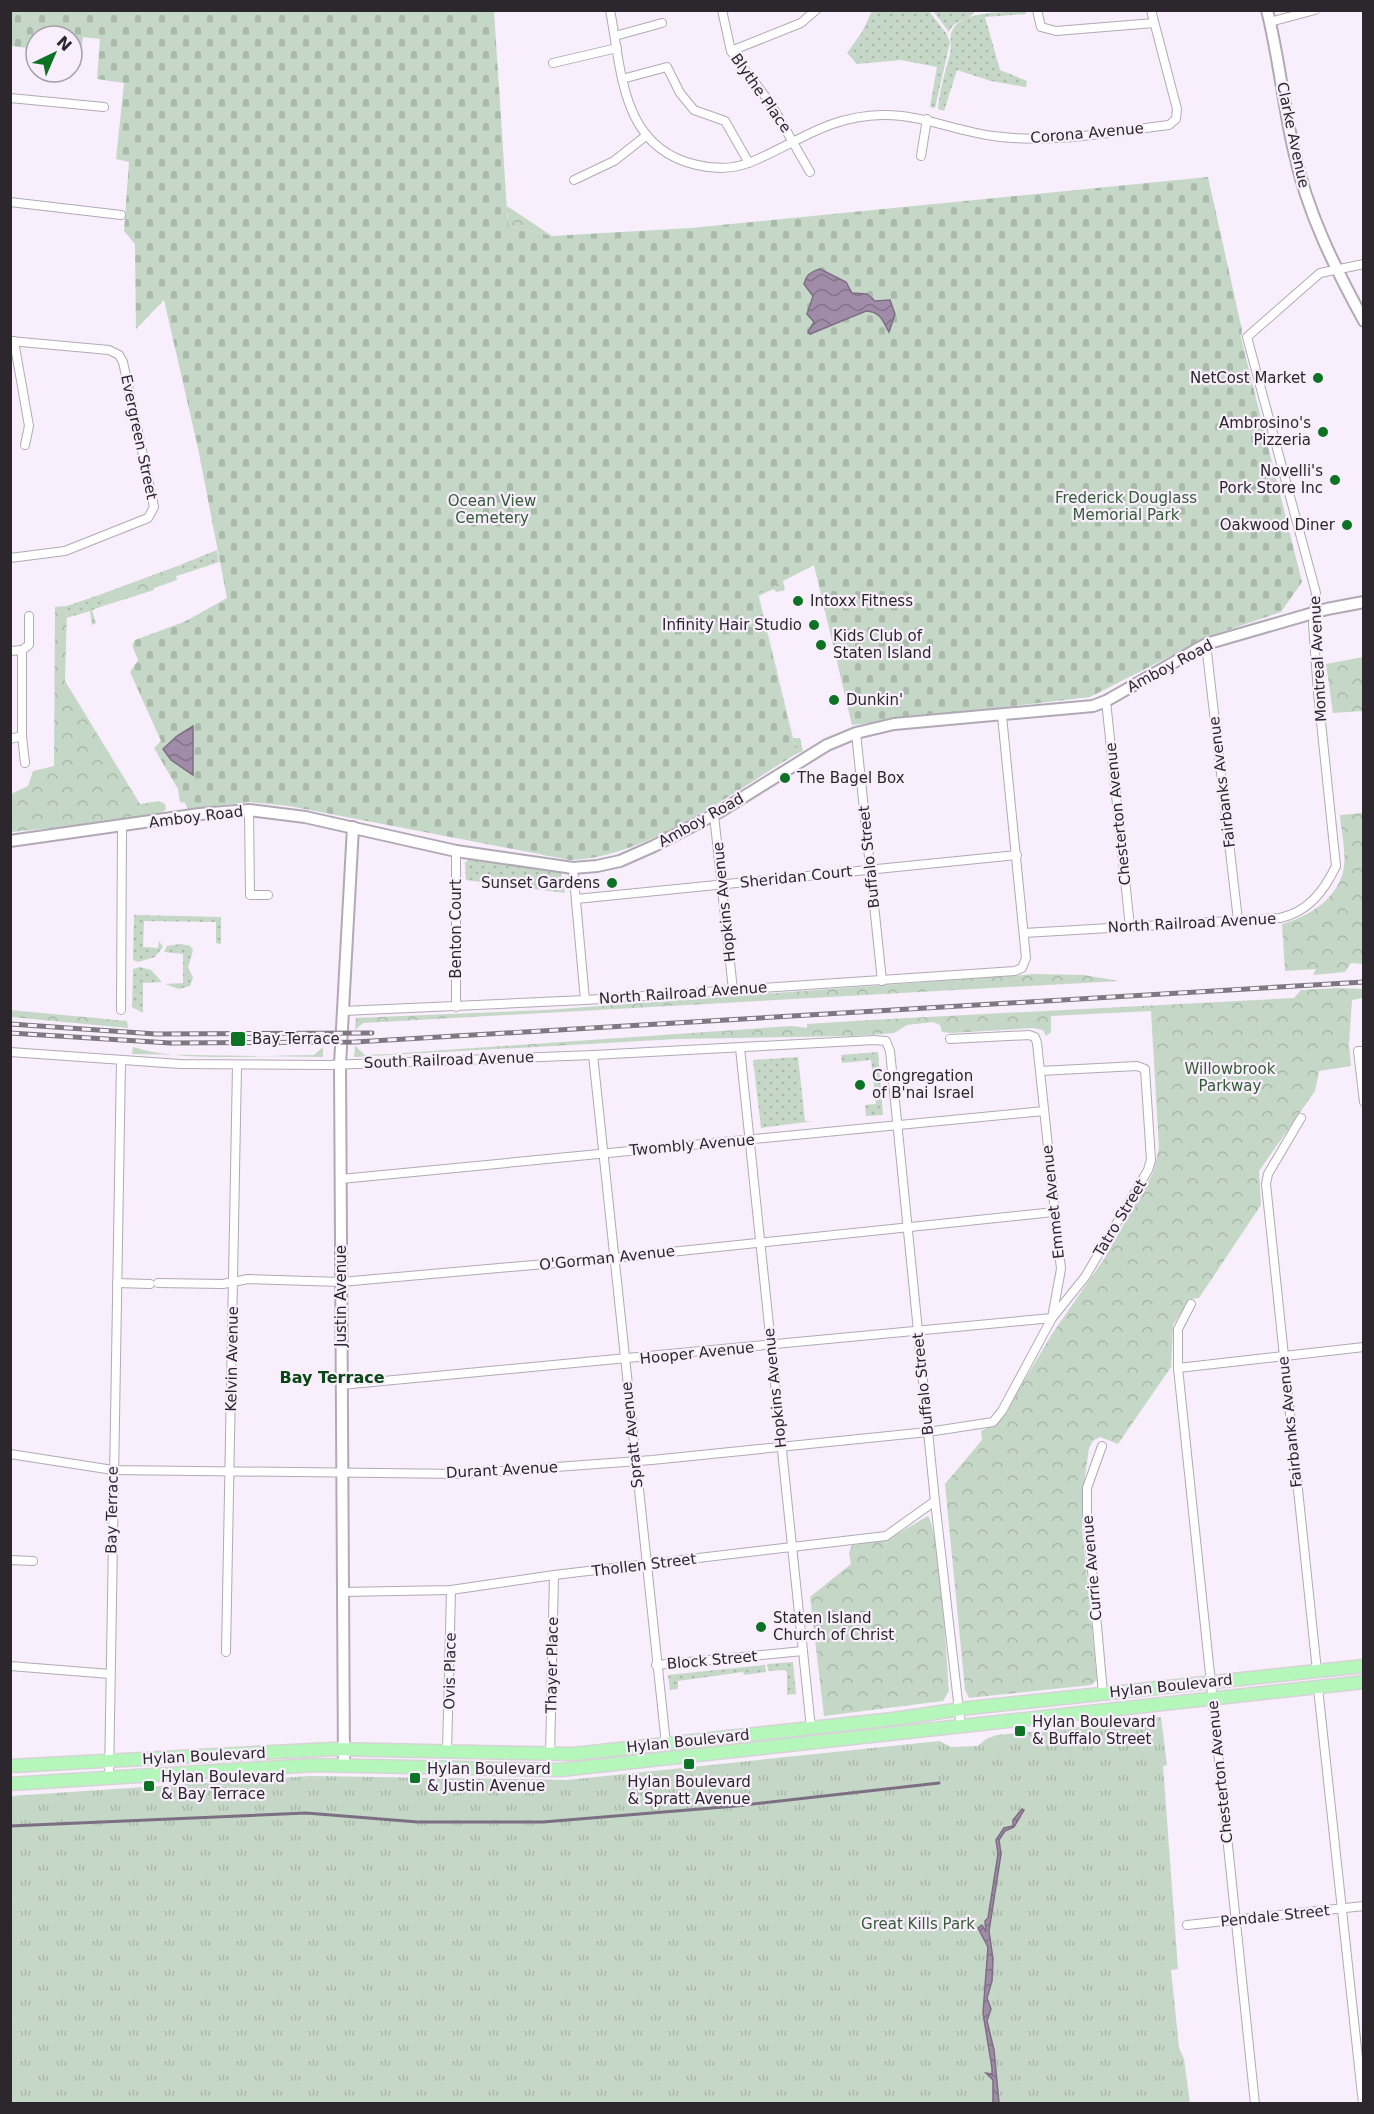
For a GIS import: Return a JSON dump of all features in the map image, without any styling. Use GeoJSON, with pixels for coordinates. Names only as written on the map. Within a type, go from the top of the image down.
{"type":"FeatureCollection","features":[{"type":"Feature","properties":{"kind":"main road","name":"Clarke Avenue"},"geometry":{"type":"LineString","coordinates":[[1269,16],[1294,151],[1308,202],[1335,270],[1364,321]]}},
{"type":"Feature","properties":{"kind":"main road","name":"Amboy Road"},"geometry":{"type":"LineString","coordinates":[[10,841],[122,827],[200,814],[249,810],[277,812],[456,850],[573,868],[620,861],[714,815],[827,745],[856,733],[894,724],[1079,708],[1106,701],[1206,644],[1314,612],[1364,602]]}},
{"type":"Feature","properties":{"kind":"main road","name":"Justin Avenue"},"geometry":{"type":"LineString","coordinates":[[344,1765],[340,1065],[353,827]]}},
{"type":"Feature","properties":{"kind":"main road","name":"Hylan Boulevard"},"geometry":{"type":"LineString","coordinates":[[10,1766],[344,1749],[550,1755],[1364,1666]]}},
{"type":"Feature","properties":{"kind":"main road","name":"Hylan Boulevard"},"geometry":{"type":"LineString","coordinates":[[10,1784],[344,1765],[560,1770],[961,1728],[1364,1682]]}},
{"type":"Feature","properties":{"kind":"street","name":"Corona Avenue"},"geometry":{"type":"LineString","coordinates":[[610,10],[629,107],[647,135],[665,151],[692,164],[718,168],[749,163],[819,128],[855,118],[894,115],[927,119],[992,136],[1042,139],[1169,125],[1176,119],[1177,109],[1154,23]]}},
{"type":"Feature","properties":{"kind":"street","name":"Blythe Place"},"geometry":{"type":"LineString","coordinates":[[722,10],[731,51],[771,104],[810,172]]}},
{"type":"Feature","properties":{"kind":"street"},"geometry":{"type":"LineString","coordinates":[[731,51],[801,23],[816,10]]}},
{"type":"Feature","properties":{"kind":"street"},"geometry":{"type":"LineString","coordinates":[[1037,10],[1041,27],[1056,32],[1154,23],[1151,10]]}},
{"type":"Feature","properties":{"kind":"street"},"geometry":{"type":"LineString","coordinates":[[1269,16],[1315,10]]}},
{"type":"Feature","properties":{"kind":"street"},"geometry":{"type":"LineString","coordinates":[[615,36],[662,22]]}},
{"type":"Feature","properties":{"kind":"street"},"geometry":{"type":"LineString","coordinates":[[553,63],[617,48]]}},
{"type":"Feature","properties":{"kind":"street"},"geometry":{"type":"LineString","coordinates":[[622,79],[667,66],[681,93],[694,110],[725,121],[749,163]]}},
{"type":"Feature","properties":{"kind":"street"},"geometry":{"type":"LineString","coordinates":[[10,98],[104,106]]}},
{"type":"Feature","properties":{"kind":"street"},"geometry":{"type":"LineString","coordinates":[[921,156],[927,119]]}},
{"type":"Feature","properties":{"kind":"street"},"geometry":{"type":"LineString","coordinates":[[574,180],[614,161],[647,135]]}},
{"type":"Feature","properties":{"kind":"street"},"geometry":{"type":"LineString","coordinates":[[10,202],[121,215]]}},
{"type":"Feature","properties":{"kind":"street"},"geometry":{"type":"LineString","coordinates":[[1335,270],[1364,264]]}},
{"type":"Feature","properties":{"kind":"street","name":"Montreal Avenue"},"geometry":{"type":"LineString","coordinates":[[1335,270],[1320,273],[1247,337],[1316,593],[1314,612],[1318,693],[1336,866]]}},
{"type":"Feature","properties":{"kind":"street"},"geometry":{"type":"LineString","coordinates":[[12,341],[29,426],[25,445]]}},
{"type":"Feature","properties":{"kind":"street","name":"Evergreen Street"},"geometry":{"type":"LineString","coordinates":[[10,558],[65,550],[135,524],[153,513],[154,500],[123,362],[119,355],[109,350],[12,341]]}},
{"type":"Feature","properties":{"kind":"street"},"geometry":{"type":"LineString","coordinates":[[10,651],[22,650],[29,645],[29,615]]}},
{"type":"Feature","properties":{"kind":"street","name":"Fairbanks Avenue"},"geometry":{"type":"LineString","coordinates":[[1206,644],[1238,920]]}},
{"type":"Feature","properties":{"kind":"street"},"geometry":{"type":"LineString","coordinates":[[22,650],[22,736],[25,763]]}},
{"type":"Feature","properties":{"kind":"street","name":"Chesterton Avenue"},"geometry":{"type":"LineString","coordinates":[[1106,701],[1130,927]]}},
{"type":"Feature","properties":{"kind":"street"},"geometry":{"type":"LineString","coordinates":[[1002,716],[1024,933]]}},
{"type":"Feature","properties":{"kind":"street","name":"Buffalo Street"},"geometry":{"type":"LineString","coordinates":[[856,733],[882,981]]}},
{"type":"Feature","properties":{"kind":"street"},"geometry":{"type":"LineString","coordinates":[[10,739],[22,736]]}},
{"type":"Feature","properties":{"kind":"street"},"geometry":{"type":"LineString","coordinates":[[249,810],[250,895],[268,895]]}},
{"type":"Feature","properties":{"kind":"street","name":"Hopkins Avenue"},"geometry":{"type":"LineString","coordinates":[[714,815],[733,990]]}},
{"type":"Feature","properties":{"kind":"street"},"geometry":{"type":"LineString","coordinates":[[121,1010],[122,827]]}},
{"type":"Feature","properties":{"kind":"street","name":"Benton Court"},"geometry":{"type":"LineString","coordinates":[[456,850],[456,1007]]}},
{"type":"Feature","properties":{"kind":"street","name":"Sheridan Court"},"geometry":{"type":"LineString","coordinates":[[576,899],[1017,855]]}},
{"type":"Feature","properties":{"kind":"street","name":"North Railroad Avenue"},"geometry":{"type":"LineString","coordinates":[[343,1011],[585,1000],[1015,971],[1022,968],[1026,958],[1024,933],[1280,918],[1304,909],[1322,890],[1336,866]]}},
{"type":"Feature","properties":{"kind":"street"},"geometry":{"type":"LineString","coordinates":[[573,868],[585,1000]]}},
{"type":"Feature","properties":{"kind":"street","name":"Emmet Avenue"},"geometry":{"type":"LineString","coordinates":[[950,1039],[1029,1035],[1035,1037],[1040,1071],[1060,1269],[1052,1318],[1002,1411],[993,1422]]}},
{"type":"Feature","properties":{"kind":"street","name":"Buffalo Street"},"geometry":{"type":"LineString","coordinates":[[886,1041],[891,1051],[896,1125],[961,1728]]}},
{"type":"Feature","properties":{"kind":"street","name":"South Railroad Avenue"},"geometry":{"type":"LineString","coordinates":[[10,1052],[121,1061],[237,1066],[340,1065],[886,1041]]}},
{"type":"Feature","properties":{"kind":"street","name":"Hopkins Avenue"},"geometry":{"type":"LineString","coordinates":[[740,1048],[811,1728]]}},
{"type":"Feature","properties":{"kind":"street"},"geometry":{"type":"LineString","coordinates":[[1361,1051],[1364,1102]]}},
{"type":"Feature","properties":{"kind":"street","name":"Spratt Avenue"},"geometry":{"type":"LineString","coordinates":[[593,1055],[634,1461],[666,1744]]}},
{"type":"Feature","properties":{"kind":"street","name":"Bay Terrace"},"geometry":{"type":"LineString","coordinates":[[109,1779],[121,1061]]}},
{"type":"Feature","properties":{"kind":"street","name":"Kelvin Avenue"},"geometry":{"type":"LineString","coordinates":[[226,1652],[237,1066]]}},
{"type":"Feature","properties":{"kind":"street","name":"Tatro Street"},"geometry":{"type":"LineString","coordinates":[[1040,1071],[1137,1066],[1144,1069],[1151,1160],[1148,1170],[1085,1277],[1052,1318]]}},
{"type":"Feature","properties":{"kind":"street","name":"Twombly Avenue"},"geometry":{"type":"LineString","coordinates":[[341,1179],[1044,1111]]}},
{"type":"Feature","properties":{"kind":"street","name":"Fairbanks Avenue"},"geometry":{"type":"LineString","coordinates":[[1301,1118],[1268,1174],[1266,1184],[1317,1671]]}},
{"type":"Feature","properties":{"kind":"street","name":"O'Gorman Avenue"},"geometry":{"type":"LineString","coordinates":[[117,1283],[233,1282],[248,1279],[341,1282],[614,1258],[1054,1212]]}},
{"type":"Feature","properties":{"kind":"street"},"geometry":{"type":"LineString","coordinates":[[1191,1304],[1178,1329],[1178,1368],[1364,1347]]}},
{"type":"Feature","properties":{"kind":"street","name":"Hooper Avenue"},"geometry":{"type":"LineString","coordinates":[[341,1385],[1052,1318]]}},
{"type":"Feature","properties":{"kind":"street","name":"Chesterton Avenue"},"geometry":{"type":"LineString","coordinates":[[1178,1368],[1255,2103]]}},
{"type":"Feature","properties":{"kind":"street","name":"Durant Avenue"},"geometry":{"type":"LineString","coordinates":[[10,1454],[113,1470],[341,1474],[471,1473],[782,1447],[928,1432],[993,1422]]}},
{"type":"Feature","properties":{"kind":"street","name":"Currie Avenue"},"geometry":{"type":"LineString","coordinates":[[1102,1446],[1087,1488],[1087,1514],[1103,1693]]}},
{"type":"Feature","properties":{"kind":"street","name":"Thollen Street"},"geometry":{"type":"LineString","coordinates":[[342,1592],[451,1590],[554,1575],[886,1536],[935,1501]]}},
{"type":"Feature","properties":{"kind":"street"},"geometry":{"type":"LineString","coordinates":[[10,1560],[33,1562]]}},
{"type":"Feature","properties":{"kind":"street","name":"Thayer Place"},"geometry":{"type":"LineString","coordinates":[[550,1755],[554,1575]]}},
{"type":"Feature","properties":{"kind":"street","name":"Ovis Place"},"geometry":{"type":"LineString","coordinates":[[447,1752],[451,1590]]}},
{"type":"Feature","properties":{"kind":"street","name":"Block Street"},"geometry":{"type":"LineString","coordinates":[[656,1665],[803,1651]]}},
{"type":"Feature","properties":{"kind":"street"},"geometry":{"type":"LineString","coordinates":[[10,1666],[110,1674]]}},
{"type":"Feature","properties":{"kind":"street"},"geometry":{"type":"LineString","coordinates":[[1318,1688],[1363,2103]]}},
{"type":"Feature","properties":{"kind":"street","name":"Pendale Street"},"geometry":{"type":"LineString","coordinates":[[1187,1925],[1364,1906]]}},
{"type":"Feature","properties":{"kind":"green space","name":"Ocean View Cemetery"},"geometry":{"type":"Polygon","coordinates":[[[12,11],[494,11],[508,226],[552,236],[691,228],[1208,177],[1242,330],[1241,338],[1302,582],[1281,612],[1208,637],[1090,697],[852,725],[814,565],[758,594],[796,754],[687,821],[628,848],[599,856],[570,860],[289,806],[250,802],[188,809],[185,803],[180,802],[178,789],[154,748],[161,741],[130,672],[138,660],[132,645],[135,640],[184,622],[227,598],[198,448],[164,300],[136,329],[135,244],[124,231],[129,162],[116,159],[124,83],[97,79],[100,39],[84,37],[84,24],[24,24],[24,48],[11,46],[12,11]]]}},
{"type":"Feature","properties":{"kind":"green space"},"geometry":{"type":"Polygon","coordinates":[[[872,11],[929,11],[946,33],[950,42],[935,108],[930,107],[937,67],[901,60],[857,64],[847,53],[862,32],[872,11]]]}},
{"type":"Feature","properties":{"kind":"green space"},"geometry":{"type":"Polygon","coordinates":[[[933,11],[975,11],[955,24],[949,32],[933,11]]]}},
{"type":"Feature","properties":{"kind":"green space"},"geometry":{"type":"Polygon","coordinates":[[[1026,12],[1026,14],[985,17],[1000,70],[1027,81],[1026,87],[991,81],[957,70],[944,111],[938,109],[951,51],[951,33],[957,24],[964,19],[984,14],[1026,12]]]}},
{"type":"Feature","properties":{"kind":"green space"},"geometry":{"type":"Polygon","coordinates":[[[507,206],[552,236],[508,226],[507,206]]]}},
{"type":"Feature","properties":{"kind":"green space"},"geometry":{"type":"Polygon","coordinates":[[[217,550],[219,562],[183,574],[180,565],[217,550]]]}},
{"type":"Feature","properties":{"kind":"green space"},"geometry":{"type":"Polygon","coordinates":[[[180,565],[183,574],[176,576],[177,580],[154,588],[154,590],[103,606],[99,595],[180,565]]]}},
{"type":"Feature","properties":{"kind":"green space"},"geometry":{"type":"Polygon","coordinates":[[[783,581],[785,590],[777,592],[773,589],[759,596],[793,738],[800,738],[803,751],[796,754],[758,593],[783,581]]]}},
{"type":"Feature","properties":{"kind":"green space"},"geometry":{"type":"Polygon","coordinates":[[[99,595],[103,606],[92,610],[96,623],[92,625],[90,611],[66,618],[67,606],[99,595]]]}},
{"type":"Feature","properties":{"kind":"green space"},"geometry":{"type":"Polygon","coordinates":[[[67,606],[65,681],[140,804],[159,801],[165,804],[166,809],[162,813],[136,817],[133,820],[11,832],[11,794],[28,786],[33,771],[54,766],[55,607],[67,606]]]}},
{"type":"Feature","properties":{"kind":"green space"},"geometry":{"type":"Polygon","coordinates":[[[1363,657],[1363,711],[1333,713],[1326,664],[1363,657]]]}},
{"type":"Feature","properties":{"kind":"green space"},"geometry":{"type":"Polygon","coordinates":[[[1363,813],[1363,964],[1351,963],[1345,972],[1313,975],[1316,969],[1285,971],[1282,924],[1312,911],[1322,904],[1336,888],[1344,867],[1340,815],[1363,813]]]}},
{"type":"Feature","properties":{"kind":"green space"},"geometry":{"type":"Polygon","coordinates":[[[469,859],[561,873],[565,893],[466,880],[465,863],[469,859]]]}},
{"type":"Feature","properties":{"kind":"green space"},"geometry":{"type":"Polygon","coordinates":[[[134,915],[221,917],[221,944],[216,943],[216,922],[144,921],[143,947],[158,948],[159,941],[163,947],[155,957],[138,962],[133,960],[134,915]]]}},
{"type":"Feature","properties":{"kind":"green space"},"geometry":{"type":"Polygon","coordinates":[[[181,944],[190,946],[193,950],[188,968],[193,977],[190,986],[179,989],[165,984],[183,983],[183,954],[164,952],[167,946],[181,944]]]}},
{"type":"Feature","properties":{"kind":"green space"},"geometry":{"type":"Polygon","coordinates":[[[140,967],[151,970],[162,982],[143,983],[143,1013],[132,1007],[133,969],[140,967]]]}},
{"type":"Feature","properties":{"kind":"green space"},"geometry":{"type":"Polygon","coordinates":[[[1035,974],[1084,975],[1119,981],[363,1023],[355,1030],[356,1018],[546,1010],[1035,974]]]}},
{"type":"Feature","properties":{"kind":"green space","name":"Willowbrook Parkway"},"geometry":{"type":"Polygon","coordinates":[[[1363,989],[1363,998],[1352,1000],[1349,1044],[1351,1066],[1319,1071],[1315,1091],[1259,1171],[1261,1205],[1199,1298],[1190,1299],[1173,1325],[1171,1367],[1118,1444],[1100,1437],[1093,1441],[1089,1448],[1082,1498],[1082,1528],[1097,1680],[1091,1685],[969,1698],[965,1690],[945,1484],[982,1440],[981,1431],[1000,1421],[1052,1334],[1104,1259],[1153,1173],[1159,1148],[1151,1011],[1051,1016],[1051,1032],[1046,1036],[1043,1030],[1033,1028],[942,1032],[940,1025],[933,1022],[907,1025],[894,1033],[852,1036],[677,1039],[354,1057],[355,1046],[365,1055],[389,1054],[792,1026],[807,1028],[807,1024],[870,1020],[1294,998],[1301,990],[1363,989]]]}},
{"type":"Feature","properties":{"kind":"green space"},"geometry":{"type":"Polygon","coordinates":[[[10,1010],[127,1021],[128,1028],[11,1017],[10,1010]]]}},
{"type":"Feature","properties":{"kind":"green space"},"geometry":{"type":"Polygon","coordinates":[[[133,1047],[153,1052],[173,1055],[132,1054],[133,1047]]]}},
{"type":"Feature","properties":{"kind":"green space"},"geometry":{"type":"Polygon","coordinates":[[[323,1047],[323,1057],[266,1056],[314,1055],[323,1047]]]}},
{"type":"Feature","properties":{"kind":"green space"},"geometry":{"type":"Polygon","coordinates":[[[878,1052],[883,1115],[866,1116],[865,1105],[876,1104],[871,1060],[842,1063],[841,1055],[878,1052]]]}},
{"type":"Feature","properties":{"kind":"green space"},"geometry":{"type":"Polygon","coordinates":[[[173,1055],[266,1056],[198,1057],[173,1055]]]}},
{"type":"Feature","properties":{"kind":"green space"},"geometry":{"type":"Polygon","coordinates":[[[798,1057],[805,1121],[814,1121],[761,1128],[753,1060],[798,1057]]]}},
{"type":"Feature","properties":{"kind":"green space"},"geometry":{"type":"Polygon","coordinates":[[[928,1516],[936,1546],[939,1571],[949,1691],[943,1701],[824,1716],[810,1597],[851,1564],[849,1553],[852,1545],[887,1540],[928,1516]]]}},
{"type":"Feature","properties":{"kind":"green space"},"geometry":{"type":"Polygon","coordinates":[[[793,1662],[796,1694],[787,1695],[787,1672],[784,1670],[768,1671],[767,1664],[793,1662]]]}},
{"type":"Feature","properties":{"kind":"green space"},"geometry":{"type":"Polygon","coordinates":[[[765,1665],[766,1672],[744,1675],[743,1672],[678,1681],[678,1689],[670,1690],[668,1675],[765,1665]]]}},
{"type":"Feature","properties":{"kind":"green space","name":"Great Kills Park"},"geometry":{"type":"Polygon","coordinates":[[[1161,1717],[1167,1765],[1163,1766],[1178,1969],[1171,1970],[1179,2048],[1184,2059],[1190,2103],[11,2104],[11,1796],[310,1776],[567,1780],[940,1741],[951,1747],[978,1746],[986,1739],[997,1735],[1090,1726],[1093,1729],[1121,1724],[1124,1720],[1161,1717]]]}},
{"type":"Feature","properties":{"kind":"water"},"geometry":{"type":"Polygon","coordinates":[[[820,269],[846,282],[852,293],[867,294],[875,301],[890,300],[895,314],[889,332],[878,315],[866,311],[810,334],[808,332],[814,322],[807,314],[813,296],[804,284],[809,274],[820,269]]]}},
{"type":"Feature","properties":{"kind":"water"},"geometry":{"type":"Polygon","coordinates":[[[193,726],[193,775],[171,760],[163,749],[193,726]]]}},
{"type":"Feature","properties":{"kind":"water"},"geometry":{"type":"Polygon","coordinates":[[[1022,1809],[1024,1810],[1014,1827],[1005,1831],[999,1840],[1001,1854],[989,1931],[993,1959],[992,1981],[987,1998],[991,2009],[987,2021],[994,2050],[999,2103],[993,2103],[993,2080],[986,2073],[992,2074],[992,2068],[983,2013],[988,1947],[978,1928],[982,1925],[986,1932],[985,1921],[988,1918],[998,1854],[996,1840],[1004,1828],[1013,1826],[1013,1820],[1022,1809]]]}},
{"type":"Feature","properties":{"kind":"waterway"},"geometry":{"type":"LineString","coordinates":[[10,1826],[306,1813],[418,1822],[543,1822],[736,1806],[939,1783]]}},
{"type":"Feature","properties":{"kind":"railway"},"geometry":{"type":"LineString","coordinates":[[10,1033],[170,1043],[355,1042],[1364,982]]}},
{"type":"Feature","properties":{"kind":"railway"},"geometry":{"type":"LineString","coordinates":[[10,1024],[156,1034],[372,1033]]}},
{"type":"Feature","properties":{"kind":"place","name":"NetCost Market"},"geometry":{"type":"Point","coordinates":[1318,378]}},
{"type":"Feature","properties":{"kind":"place","name":"Ambrosino's Pizzeria"},"geometry":{"type":"Point","coordinates":[1323,432]}},
{"type":"Feature","properties":{"kind":"place","name":"Novelli's Pork Store Inc"},"geometry":{"type":"Point","coordinates":[1335,480]}},
{"type":"Feature","properties":{"kind":"place","name":"Oakwood Diner"},"geometry":{"type":"Point","coordinates":[1347,525]}},
{"type":"Feature","properties":{"kind":"place","name":"Intoxx Fitness"},"geometry":{"type":"Point","coordinates":[798,601]}},
{"type":"Feature","properties":{"kind":"place","name":"Infinity Hair Studio"},"geometry":{"type":"Point","coordinates":[814,625]}},
{"type":"Feature","properties":{"kind":"place","name":"Kids Club of Staten Island"},"geometry":{"type":"Point","coordinates":[821,645]}},
{"type":"Feature","properties":{"kind":"place","name":"Dunkin'"},"geometry":{"type":"Point","coordinates":[834,700]}},
{"type":"Feature","properties":{"kind":"place","name":"The Bagel Box"},"geometry":{"type":"Point","coordinates":[785,778]}},
{"type":"Feature","properties":{"kind":"place","name":"Sunset Gardens"},"geometry":{"type":"Point","coordinates":[612,883]}},
{"type":"Feature","properties":{"kind":"place","name":"Bay Terrace"},"geometry":{"type":"Point","coordinates":[238,1039]}},
{"type":"Feature","properties":{"kind":"place","name":"Congregation of B'nai Israel"},"geometry":{"type":"Point","coordinates":[860,1085]}},
{"type":"Feature","properties":{"kind":"place","name":"Staten Island Church of Christ"},"geometry":{"type":"Point","coordinates":[761,1627]}},
{"type":"Feature","properties":{"kind":"place","name":"Hylan Boulevard & Buffalo Street"},"geometry":{"type":"Point","coordinates":[1020,1731]}},
{"type":"Feature","properties":{"kind":"place","name":"Hylan Boulevard & Spratt Avenue"},"geometry":{"type":"Point","coordinates":[689,1764]}},
{"type":"Feature","properties":{"kind":"place","name":"Hylan Boulevard & Justin Avenue"},"geometry":{"type":"Point","coordinates":[415,1778]}},
{"type":"Feature","properties":{"kind":"place","name":"Hylan Boulevard & Bay Terrace"},"geometry":{"type":"Point","coordinates":[149,1786]}},
{"type":"Feature","properties":{"kind":"district","name":"Bay Terrace"},"geometry":{"type":"Point","coordinates":[332,1377]}},
{"type":"Feature","properties":{"kind":"park label","name":"Frederick Douglass Memorial Park"},"geometry":{"type":"Point","coordinates":[1126,506]}}]}
